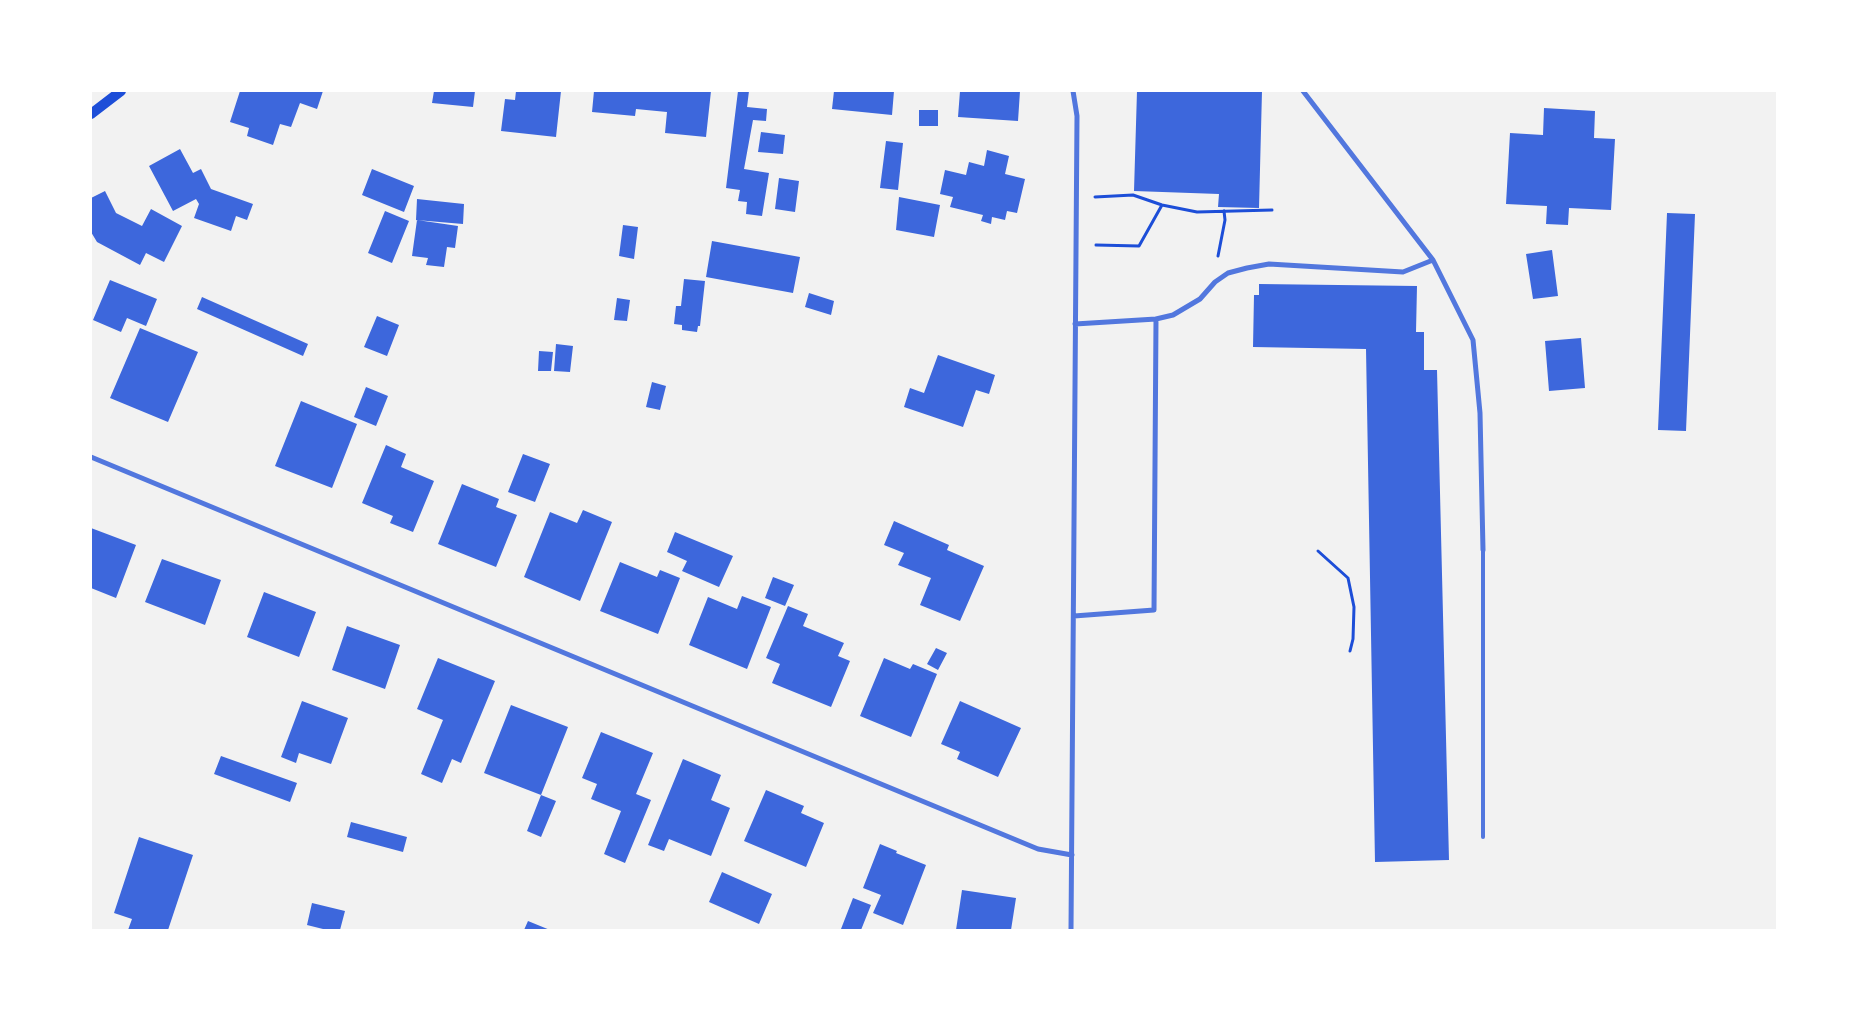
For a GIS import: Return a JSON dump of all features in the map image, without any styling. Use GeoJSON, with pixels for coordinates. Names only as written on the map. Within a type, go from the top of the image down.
{"type":"FeatureCollection","features":[{"type":"Feature","properties":{"kind":"main road"},"geometry":{"type":"LineString","coordinates":[[91,114],[121,91]]}},
{"type":"Feature","properties":{"kind":"street"},"geometry":{"type":"LineString","coordinates":[[1071,930],[1077,116],[1073,91]]}},
{"type":"Feature","properties":{"kind":"street"},"geometry":{"type":"LineString","coordinates":[[1303,91],[1433,260],[1473,340],[1480,413],[1483,550]]}},
{"type":"Feature","properties":{"kind":"street"},"geometry":{"type":"LineString","coordinates":[[1075,324],[1156,319],[1173,315],[1200,299],[1215,282],[1228,273],[1269,264],[1402,272],[1433,260]]}},
{"type":"Feature","properties":{"kind":"street"},"geometry":{"type":"LineString","coordinates":[[1074,616],[1154,610],[1156,319]]}},
{"type":"Feature","properties":{"kind":"street"},"geometry":{"type":"LineString","coordinates":[[91,457],[1038,849],[1072,855]]}},
{"type":"Feature","properties":{"kind":"lane"},"geometry":{"type":"LineString","coordinates":[[1483,550],[1483,837]]}},
{"type":"Feature","properties":{"kind":"path"},"geometry":{"type":"LineString","coordinates":[[1076,198],[1134,194],[1162,205],[1197,212],[1272,210]]}},
{"type":"Feature","properties":{"kind":"path"},"geometry":{"type":"LineString","coordinates":[[1076,245],[1138,246],[1162,205]]}},
{"type":"Feature","properties":{"kind":"path"},"geometry":{"type":"LineString","coordinates":[[1215,282],[1216,264],[1225,220],[1224,211]]}},
{"type":"Feature","properties":{"kind":"path"},"geometry":{"type":"LineString","coordinates":[[1318,551],[1348,578],[1354,607],[1353,639],[1350,651]]}},
{"type":"Feature","properties":{"kind":"building"},"geometry":{"type":"Polygon","coordinates":[[[240,91],[323,91],[317,109],[300,103],[291,127],[280,124],[273,145],[247,136],[249,128],[230,122],[240,91]]]}},
{"type":"Feature","properties":{"kind":"building"},"geometry":{"type":"Polygon","coordinates":[[[434,91],[475,91],[473,107],[432,103],[434,91]]]}},
{"type":"Feature","properties":{"kind":"building"},"geometry":{"type":"Polygon","coordinates":[[[516,91],[561,91],[556,137],[501,131],[505,99],[515,100],[516,91]]]}},
{"type":"Feature","properties":{"kind":"building"},"geometry":{"type":"Polygon","coordinates":[[[594,91],[711,91],[706,137],[665,133],[667,112],[636,109],[635,116],[592,112],[594,91]]]}},
{"type":"Feature","properties":{"kind":"building"},"geometry":{"type":"Polygon","coordinates":[[[738,91],[749,91],[747,107],[767,109],[766,121],[753,120],[744,169],[769,173],[762,216],[746,214],[747,202],[738,201],[740,190],[726,188],[738,91]]]}},
{"type":"Feature","properties":{"kind":"building"},"geometry":{"type":"Polygon","coordinates":[[[834,91],[894,91],[892,115],[832,109],[834,91]]]}},
{"type":"Feature","properties":{"kind":"building"},"geometry":{"type":"Polygon","coordinates":[[[960,91],[1020,91],[1018,121],[958,117],[960,91]]]}},
{"type":"Feature","properties":{"kind":"building"},"geometry":{"type":"Polygon","coordinates":[[[1137,91],[1262,91],[1259,208],[1218,207],[1219,194],[1134,191],[1137,91]]]}},
{"type":"Feature","properties":{"kind":"building"},"geometry":{"type":"Polygon","coordinates":[[[1544,108],[1595,111],[1594,138],[1615,139],[1611,210],[1569,208],[1568,225],[1546,224],[1547,206],[1506,204],[1510,133],[1543,135],[1544,108]]]}},
{"type":"Feature","properties":{"kind":"building"},"geometry":{"type":"Polygon","coordinates":[[[919,110],[938,110],[938,126],[919,126],[919,110]]]}},
{"type":"Feature","properties":{"kind":"building"},"geometry":{"type":"Polygon","coordinates":[[[761,132],[785,135],[783,154],[758,152],[761,132]]]}},
{"type":"Feature","properties":{"kind":"building"},"geometry":{"type":"Polygon","coordinates":[[[886,141],[903,143],[898,190],[880,188],[886,141]]]}},
{"type":"Feature","properties":{"kind":"building"},"geometry":{"type":"Polygon","coordinates":[[[180,149],[193,173],[201,169],[211,189],[253,204],[247,220],[236,216],[231,231],[194,218],[199,204],[196,199],[173,211],[149,166],[180,149]]]}},
{"type":"Feature","properties":{"kind":"building"},"geometry":{"type":"Polygon","coordinates":[[[987,150],[1009,156],[1005,174],[1025,179],[1017,213],[1007,211],[1005,220],[992,217],[991,224],[981,221],[983,215],[950,207],[953,197],[940,194],[945,170],[966,175],[969,162],[984,166],[987,150]]]}},
{"type":"Feature","properties":{"kind":"building"},"geometry":{"type":"Polygon","coordinates":[[[372,169],[414,186],[404,212],[362,195],[372,169]]]}},
{"type":"Feature","properties":{"kind":"building"},"geometry":{"type":"Polygon","coordinates":[[[779,178],[799,181],[795,212],[775,209],[779,178]]]}},
{"type":"Feature","properties":{"kind":"building"},"geometry":{"type":"Polygon","coordinates":[[[105,191],[116,213],[142,226],[151,209],[182,226],[164,262],[146,253],[140,265],[97,242],[91,232],[91,198],[105,191]]]}},
{"type":"Feature","properties":{"kind":"building"},"geometry":{"type":"Polygon","coordinates":[[[899,197],[940,205],[934,237],[896,230],[899,197]]]}},
{"type":"Feature","properties":{"kind":"building"},"geometry":{"type":"Polygon","coordinates":[[[417,199],[464,204],[463,224],[416,220],[417,199]]]}},
{"type":"Feature","properties":{"kind":"building"},"geometry":{"type":"Polygon","coordinates":[[[385,211],[409,221],[392,263],[368,253],[385,211]]]}},
{"type":"Feature","properties":{"kind":"building"},"geometry":{"type":"Polygon","coordinates":[[[1667,213],[1695,214],[1686,431],[1658,430],[1667,213]]]}},
{"type":"Feature","properties":{"kind":"building"},"geometry":{"type":"Polygon","coordinates":[[[417,220],[458,226],[455,248],[447,247],[444,267],[426,265],[428,258],[412,256],[417,220]]]}},
{"type":"Feature","properties":{"kind":"building"},"geometry":{"type":"Polygon","coordinates":[[[623,225],[638,227],[634,259],[619,256],[623,225]]]}},
{"type":"Feature","properties":{"kind":"building"},"geometry":{"type":"Polygon","coordinates":[[[712,241],[800,257],[793,293],[706,277],[712,241]]]}},
{"type":"Feature","properties":{"kind":"building"},"geometry":{"type":"Polygon","coordinates":[[[1552,250],[1558,296],[1533,299],[1526,254],[1552,250]]]}},
{"type":"Feature","properties":{"kind":"building"},"geometry":{"type":"Polygon","coordinates":[[[684,279],[705,281],[700,326],[698,326],[697,332],[682,330],[682,325],[674,324],[676,306],[681,306],[684,279]]]}},
{"type":"Feature","properties":{"kind":"building"},"geometry":{"type":"Polygon","coordinates":[[[110,280],[157,299],[146,326],[127,318],[121,332],[93,320],[110,280]]]}},
{"type":"Feature","properties":{"kind":"building"},"geometry":{"type":"Polygon","coordinates":[[[1259,284],[1417,286],[1416,332],[1424,332],[1424,370],[1437,370],[1449,860],[1375,862],[1366,349],[1253,347],[1254,295],[1259,295],[1259,284]]]}},
{"type":"Feature","properties":{"kind":"building"},"geometry":{"type":"Polygon","coordinates":[[[809,293],[834,301],[831,315],[805,307],[809,293]]]}},
{"type":"Feature","properties":{"kind":"building"},"geometry":{"type":"Polygon","coordinates":[[[202,297],[308,344],[303,356],[197,309],[202,297]]]}},
{"type":"Feature","properties":{"kind":"building"},"geometry":{"type":"Polygon","coordinates":[[[617,298],[630,300],[627,321],[614,320],[617,298]]]}},
{"type":"Feature","properties":{"kind":"building"},"geometry":{"type":"Polygon","coordinates":[[[377,316],[399,325],[387,356],[364,347],[377,316]]]}},
{"type":"Feature","properties":{"kind":"building"},"geometry":{"type":"Polygon","coordinates":[[[140,328],[198,352],[168,422],[110,398],[140,328]]]}},
{"type":"Feature","properties":{"kind":"building"},"geometry":{"type":"Polygon","coordinates":[[[1581,338],[1585,388],[1549,391],[1545,341],[1581,338]]]}},
{"type":"Feature","properties":{"kind":"building"},"geometry":{"type":"Polygon","coordinates":[[[556,344],[573,346],[570,372],[554,371],[556,344]]]}},
{"type":"Feature","properties":{"kind":"building"},"geometry":{"type":"Polygon","coordinates":[[[539,351],[553,352],[551,371],[538,371],[539,351]]]}},
{"type":"Feature","properties":{"kind":"building"},"geometry":{"type":"Polygon","coordinates":[[[938,355],[995,375],[989,394],[976,390],[963,427],[904,407],[910,388],[924,393],[938,355]]]}},
{"type":"Feature","properties":{"kind":"building"},"geometry":{"type":"Polygon","coordinates":[[[652,382],[666,386],[660,410],[646,407],[652,382]]]}},
{"type":"Feature","properties":{"kind":"building"},"geometry":{"type":"Polygon","coordinates":[[[366,387],[388,396],[376,426],[354,417],[366,387]]]}},
{"type":"Feature","properties":{"kind":"building"},"geometry":{"type":"Polygon","coordinates":[[[301,401],[357,424],[332,488],[275,466],[301,401]]]}},
{"type":"Feature","properties":{"kind":"building"},"geometry":{"type":"Polygon","coordinates":[[[386,445],[406,454],[401,467],[434,481],[413,532],[390,523],[393,516],[362,503],[386,445]]]}},
{"type":"Feature","properties":{"kind":"building"},"geometry":{"type":"Polygon","coordinates":[[[523,454],[550,464],[535,502],[508,492],[523,454]]]}},
{"type":"Feature","properties":{"kind":"building"},"geometry":{"type":"Polygon","coordinates":[[[462,484],[499,499],[496,507],[517,515],[496,567],[438,544],[462,484]]]}},
{"type":"Feature","properties":{"kind":"building"},"geometry":{"type":"Polygon","coordinates":[[[583,510],[612,522],[580,601],[524,577],[550,512],[577,523],[583,510]]]}},
{"type":"Feature","properties":{"kind":"building"},"geometry":{"type":"Polygon","coordinates":[[[894,521],[949,545],[947,550],[984,566],[960,621],[920,605],[931,578],[898,565],[904,553],[884,545],[894,521]]]}},
{"type":"Feature","properties":{"kind":"building"},"geometry":{"type":"Polygon","coordinates":[[[91,528],[136,545],[116,598],[91,588],[91,528]]]}},
{"type":"Feature","properties":{"kind":"building"},"geometry":{"type":"Polygon","coordinates":[[[675,532],[733,556],[719,587],[682,571],[687,561],[667,552],[675,532]]]}},
{"type":"Feature","properties":{"kind":"building"},"geometry":{"type":"Polygon","coordinates":[[[162,559],[221,580],[205,625],[145,602],[162,559]]]}},
{"type":"Feature","properties":{"kind":"building"},"geometry":{"type":"Polygon","coordinates":[[[620,562],[657,577],[660,570],[680,578],[658,634],[600,611],[620,562]]]}},
{"type":"Feature","properties":{"kind":"building"},"geometry":{"type":"Polygon","coordinates":[[[773,577],[794,585],[785,606],[765,598],[773,577]]]}},
{"type":"Feature","properties":{"kind":"building"},"geometry":{"type":"Polygon","coordinates":[[[264,592],[316,612],[299,657],[247,637],[264,592]]]}},
{"type":"Feature","properties":{"kind":"building"},"geometry":{"type":"Polygon","coordinates":[[[742,596],[771,607],[747,669],[689,645],[708,597],[737,609],[742,596]]]}},
{"type":"Feature","properties":{"kind":"building"},"geometry":{"type":"Polygon","coordinates":[[[788,606],[808,614],[803,626],[844,643],[838,656],[850,661],[831,707],[772,683],[780,664],[766,658],[788,606]]]}},
{"type":"Feature","properties":{"kind":"building"},"geometry":{"type":"Polygon","coordinates":[[[347,626],[400,645],[385,689],[332,670],[347,626]]]}},
{"type":"Feature","properties":{"kind":"building"},"geometry":{"type":"Polygon","coordinates":[[[936,648],[947,653],[938,670],[927,664],[936,648]]]}},
{"type":"Feature","properties":{"kind":"building"},"geometry":{"type":"Polygon","coordinates":[[[438,658],[495,681],[461,763],[452,759],[442,783],[421,774],[443,720],[417,709],[438,658]]]}},
{"type":"Feature","properties":{"kind":"building"},"geometry":{"type":"Polygon","coordinates":[[[884,658],[910,669],[913,664],[937,674],[911,737],[860,716],[884,658]]]}},
{"type":"Feature","properties":{"kind":"building"},"geometry":{"type":"Polygon","coordinates":[[[302,701],[348,718],[331,764],[299,753],[296,763],[281,757],[302,701]]]}},
{"type":"Feature","properties":{"kind":"building"},"geometry":{"type":"Polygon","coordinates":[[[960,701],[1021,728],[998,777],[957,759],[960,752],[941,744],[960,701]]]}},
{"type":"Feature","properties":{"kind":"building"},"geometry":{"type":"Polygon","coordinates":[[[511,705],[568,727],[541,795],[484,773],[511,705]]]}},
{"type":"Feature","properties":{"kind":"building"},"geometry":{"type":"Polygon","coordinates":[[[601,732],[653,753],[636,794],[651,800],[625,863],[604,854],[621,811],[591,799],[597,784],[582,778],[601,732]]]}},
{"type":"Feature","properties":{"kind":"building"},"geometry":{"type":"Polygon","coordinates":[[[221,756],[297,783],[290,802],[214,774],[221,756]]]}},
{"type":"Feature","properties":{"kind":"building"},"geometry":{"type":"Polygon","coordinates":[[[683,759],[721,775],[711,800],[730,808],[711,856],[669,839],[664,851],[648,845],[683,759]]]}},
{"type":"Feature","properties":{"kind":"building"},"geometry":{"type":"Polygon","coordinates":[[[766,790],[804,806],[801,813],[824,823],[806,867],[744,841],[766,790]]]}},
{"type":"Feature","properties":{"kind":"building"},"geometry":{"type":"Polygon","coordinates":[[[541,795],[556,801],[541,837],[527,831],[541,795]]]}},
{"type":"Feature","properties":{"kind":"building"},"geometry":{"type":"Polygon","coordinates":[[[351,822],[407,837],[403,852],[347,837],[351,822]]]}},
{"type":"Feature","properties":{"kind":"building"},"geometry":{"type":"Polygon","coordinates":[[[139,837],[193,855],[168,930],[128,930],[132,919],[114,913],[139,837]]]}},
{"type":"Feature","properties":{"kind":"building"},"geometry":{"type":"Polygon","coordinates":[[[880,844],[897,851],[896,853],[926,865],[903,925],[873,913],[881,895],[863,888],[880,844]]]}},
{"type":"Feature","properties":{"kind":"building"},"geometry":{"type":"Polygon","coordinates":[[[722,872],[772,894],[759,924],[709,902],[722,872]]]}},
{"type":"Feature","properties":{"kind":"building"},"geometry":{"type":"Polygon","coordinates":[[[962,890],[1016,898],[1011,930],[956,930],[962,890]]]}},
{"type":"Feature","properties":{"kind":"building"},"geometry":{"type":"Polygon","coordinates":[[[853,898],[871,905],[861,930],[843,930],[841,929],[853,898]]]}},
{"type":"Feature","properties":{"kind":"building"},"geometry":{"type":"Polygon","coordinates":[[[312,903],[345,911],[340,930],[327,930],[307,925],[312,903]]]}},
{"type":"Feature","properties":{"kind":"building"},"geometry":{"type":"Polygon","coordinates":[[[528,921],[550,930],[524,930],[528,921]]]}}]}
